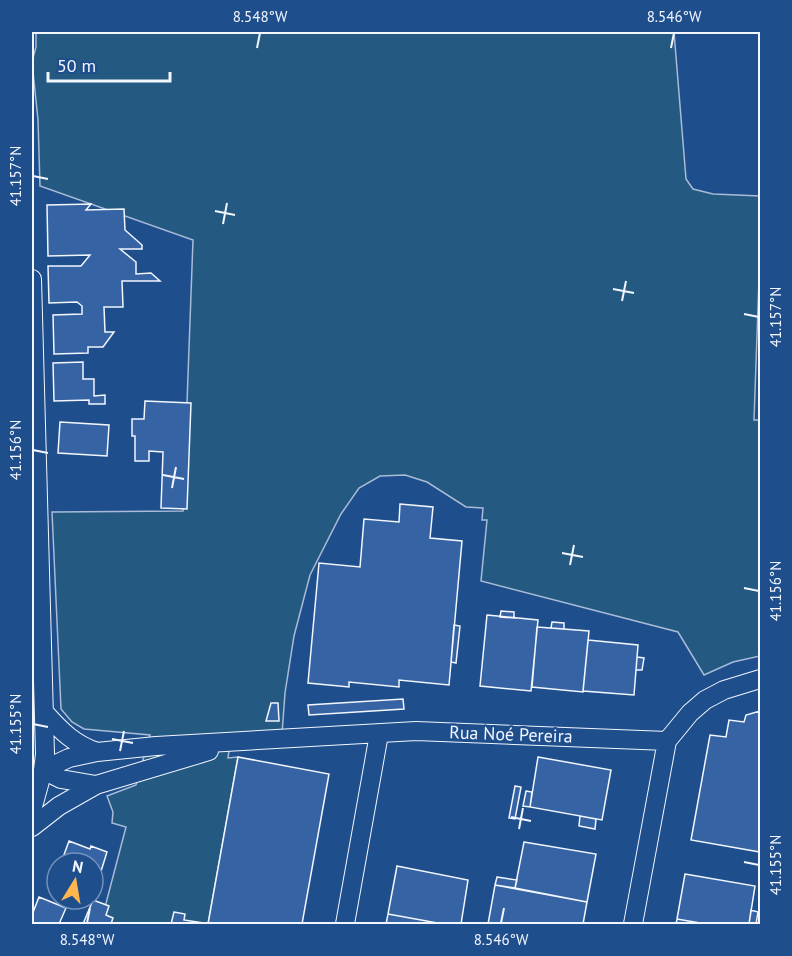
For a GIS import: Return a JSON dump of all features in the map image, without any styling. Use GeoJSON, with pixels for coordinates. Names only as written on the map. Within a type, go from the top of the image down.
{"type":"FeatureCollection","features":[{"type":"Feature","properties":{"kind":"street"},"geometry":{"type":"LineString","coordinates":[[32,279],[33,395],[45,713],[43,770],[32,810]]}},
{"type":"Feature","properties":{"kind":"street"},"geometry":{"type":"LineString","coordinates":[[633,924],[667,741],[690,713],[705,700],[724,690],[760,679]]}},
{"type":"Feature","properties":{"kind":"street"},"geometry":{"type":"LineString","coordinates":[[45,713],[68,738],[82,747],[97,752]]}},
{"type":"Feature","properties":{"kind":"street","name":"Rua Noé Pereira"},"geometry":{"type":"LineString","coordinates":[[43,770],[69,759],[97,752],[156,746],[380,734],[457,732],[667,741]]}},
{"type":"Feature","properties":{"kind":"street"},"geometry":{"type":"LineString","coordinates":[[345,924],[380,734]]}},
{"type":"Feature","properties":{"kind":"street","name":"Rua Noé Pereira"},"geometry":{"type":"LineString","coordinates":[[32,827],[59,806],[96,785],[239,743]]}},
{"type":"Feature","properties":{"kind":"street","name":"Rua Noé Pereira"},"geometry":{"type":"LineString","coordinates":[[43,770],[61,779],[96,785]]}},
{"type":"Feature","properties":{"kind":"shaded area"},"geometry":{"type":"Polygon","coordinates":[[[36,32],[674,32],[686,179],[693,189],[713,194],[760,196],[754,420],[760,420],[760,656],[733,662],[704,675],[678,632],[481,581],[487,520],[482,520],[483,508],[466,507],[427,482],[405,475],[380,476],[359,488],[341,514],[310,575],[294,636],[285,693],[282,734],[231,735],[228,758],[238,757],[208,924],[96,924],[105,911],[126,827],[112,823],[113,812],[107,796],[136,785],[150,735],[84,729],[72,722],[61,709],[52,512],[183,511],[193,240],[40,186],[38,120],[32,62],[36,47],[36,32]]]}},
{"type":"Feature","properties":{"kind":"building"},"geometry":{"type":"Polygon","coordinates":[[[91,204],[86,210],[124,209],[125,230],[142,245],[142,249],[120,249],[136,262],[136,274],[151,273],[160,281],[122,281],[123,307],[104,307],[105,332],[114,332],[103,347],[88,347],[88,353],[54,354],[53,315],[82,314],[82,306],[77,302],[49,303],[48,266],[81,266],[90,255],[48,256],[47,205],[91,204]]]}},
{"type":"Feature","properties":{"kind":"building"},"geometry":{"type":"Polygon","coordinates":[[[83,362],[83,379],[94,379],[94,396],[105,395],[105,404],[89,404],[89,400],[54,401],[53,363],[83,362]]]}},
{"type":"Feature","properties":{"kind":"building"},"geometry":{"type":"Polygon","coordinates":[[[145,401],[191,403],[187,509],[161,508],[163,452],[149,451],[149,461],[135,461],[132,419],[144,419],[145,401]]]}},
{"type":"Feature","properties":{"kind":"building"},"geometry":{"type":"Polygon","coordinates":[[[60,422],[109,425],[107,456],[58,453],[60,422]]]}},
{"type":"Feature","properties":{"kind":"building"},"geometry":{"type":"Polygon","coordinates":[[[400,504],[433,507],[430,538],[462,541],[449,685],[399,680],[399,687],[349,682],[349,687],[308,683],[319,563],[360,567],[364,519],[399,522],[400,504]]]}},
{"type":"Feature","properties":{"kind":"building"},"geometry":{"type":"Polygon","coordinates":[[[501,611],[514,612],[514,618],[500,617],[501,611]]]}},
{"type":"Feature","properties":{"kind":"building"},"geometry":{"type":"Polygon","coordinates":[[[487,615],[538,620],[531,691],[480,686],[487,615]]]}},
{"type":"Feature","properties":{"kind":"building"},"geometry":{"type":"Polygon","coordinates":[[[552,622],[564,623],[564,629],[551,628],[552,622]]]}},
{"type":"Feature","properties":{"kind":"building"},"geometry":{"type":"Polygon","coordinates":[[[454,625],[460,626],[456,663],[451,662],[454,625]]]}},
{"type":"Feature","properties":{"kind":"building"},"geometry":{"type":"Polygon","coordinates":[[[537,627],[589,631],[583,692],[532,687],[537,627]]]}},
{"type":"Feature","properties":{"kind":"building"},"geometry":{"type":"Polygon","coordinates":[[[588,640],[638,645],[634,695],[583,691],[588,640]]]}},
{"type":"Feature","properties":{"kind":"building"},"geometry":{"type":"Polygon","coordinates":[[[637,657],[644,658],[642,670],[636,670],[637,657]]]}},
{"type":"Feature","properties":{"kind":"building"},"geometry":{"type":"Polygon","coordinates":[[[403,699],[404,709],[309,715],[308,705],[403,699]]]}},
{"type":"Feature","properties":{"kind":"building"},"geometry":{"type":"Polygon","coordinates":[[[271,703],[278,703],[279,721],[266,721],[271,703]]]}},
{"type":"Feature","properties":{"kind":"building"},"geometry":{"type":"Polygon","coordinates":[[[760,711],[760,852],[691,840],[710,735],[726,737],[729,720],[744,722],[746,715],[760,711]]]}},
{"type":"Feature","properties":{"kind":"building"},"geometry":{"type":"Polygon","coordinates":[[[238,757],[329,774],[302,924],[208,924],[238,757]]]}},
{"type":"Feature","properties":{"kind":"building"},"geometry":{"type":"Polygon","coordinates":[[[538,757],[611,770],[602,820],[530,807],[538,757]]]}},
{"type":"Feature","properties":{"kind":"building"},"geometry":{"type":"Polygon","coordinates":[[[515,786],[521,787],[515,819],[509,818],[515,786]]]}},
{"type":"Feature","properties":{"kind":"building"},"geometry":{"type":"Polygon","coordinates":[[[526,791],[532,792],[530,807],[523,806],[526,791]]]}},
{"type":"Feature","properties":{"kind":"building"},"geometry":{"type":"Polygon","coordinates":[[[580,816],[596,819],[595,829],[579,826],[580,816]]]}},
{"type":"Feature","properties":{"kind":"building"},"geometry":{"type":"Polygon","coordinates":[[[69,841],[90,849],[91,846],[104,851],[65,851],[69,841]]]}},
{"type":"Feature","properties":{"kind":"building"},"geometry":{"type":"Polygon","coordinates":[[[524,842],[596,854],[587,902],[515,888],[524,842]]]}},
{"type":"Feature","properties":{"kind":"building"},"geometry":{"type":"Polygon","coordinates":[[[397,866],[468,880],[461,924],[443,924],[388,914],[397,866]]]}},
{"type":"Feature","properties":{"kind":"building"},"geometry":{"type":"Polygon","coordinates":[[[685,874],[755,886],[749,924],[706,924],[677,919],[685,874]]]}},
{"type":"Feature","properties":{"kind":"building"},"geometry":{"type":"Polygon","coordinates":[[[497,877],[517,880],[515,888],[495,885],[497,877]]]}},
{"type":"Feature","properties":{"kind":"building"},"geometry":{"type":"Polygon","coordinates":[[[495,885],[587,902],[583,924],[488,924],[495,885]]]}},
{"type":"Feature","properties":{"kind":"building"},"geometry":{"type":"Polygon","coordinates":[[[39,897],[45,899],[45,911],[65,911],[59,924],[32,924],[32,915],[39,897]]]}},
{"type":"Feature","properties":{"kind":"building"},"geometry":{"type":"Polygon","coordinates":[[[105,904],[109,906],[106,915],[113,918],[111,924],[83,924],[88,911],[105,911],[105,904]]]}},
{"type":"Feature","properties":{"kind":"building"},"geometry":{"type":"Polygon","coordinates":[[[751,910],[758,912],[756,924],[749,924],[751,910]]]}},
{"type":"Feature","properties":{"kind":"building"},"geometry":{"type":"Polygon","coordinates":[[[174,912],[185,914],[184,920],[203,924],[171,924],[174,912]]]}},
{"type":"Feature","properties":{"kind":"building"},"geometry":{"type":"Polygon","coordinates":[[[388,914],[443,924],[386,924],[388,914]]]}},
{"type":"Feature","properties":{"kind":"building"},"geometry":{"type":"Polygon","coordinates":[[[677,919],[706,924],[676,924],[677,919]]]}}]}
